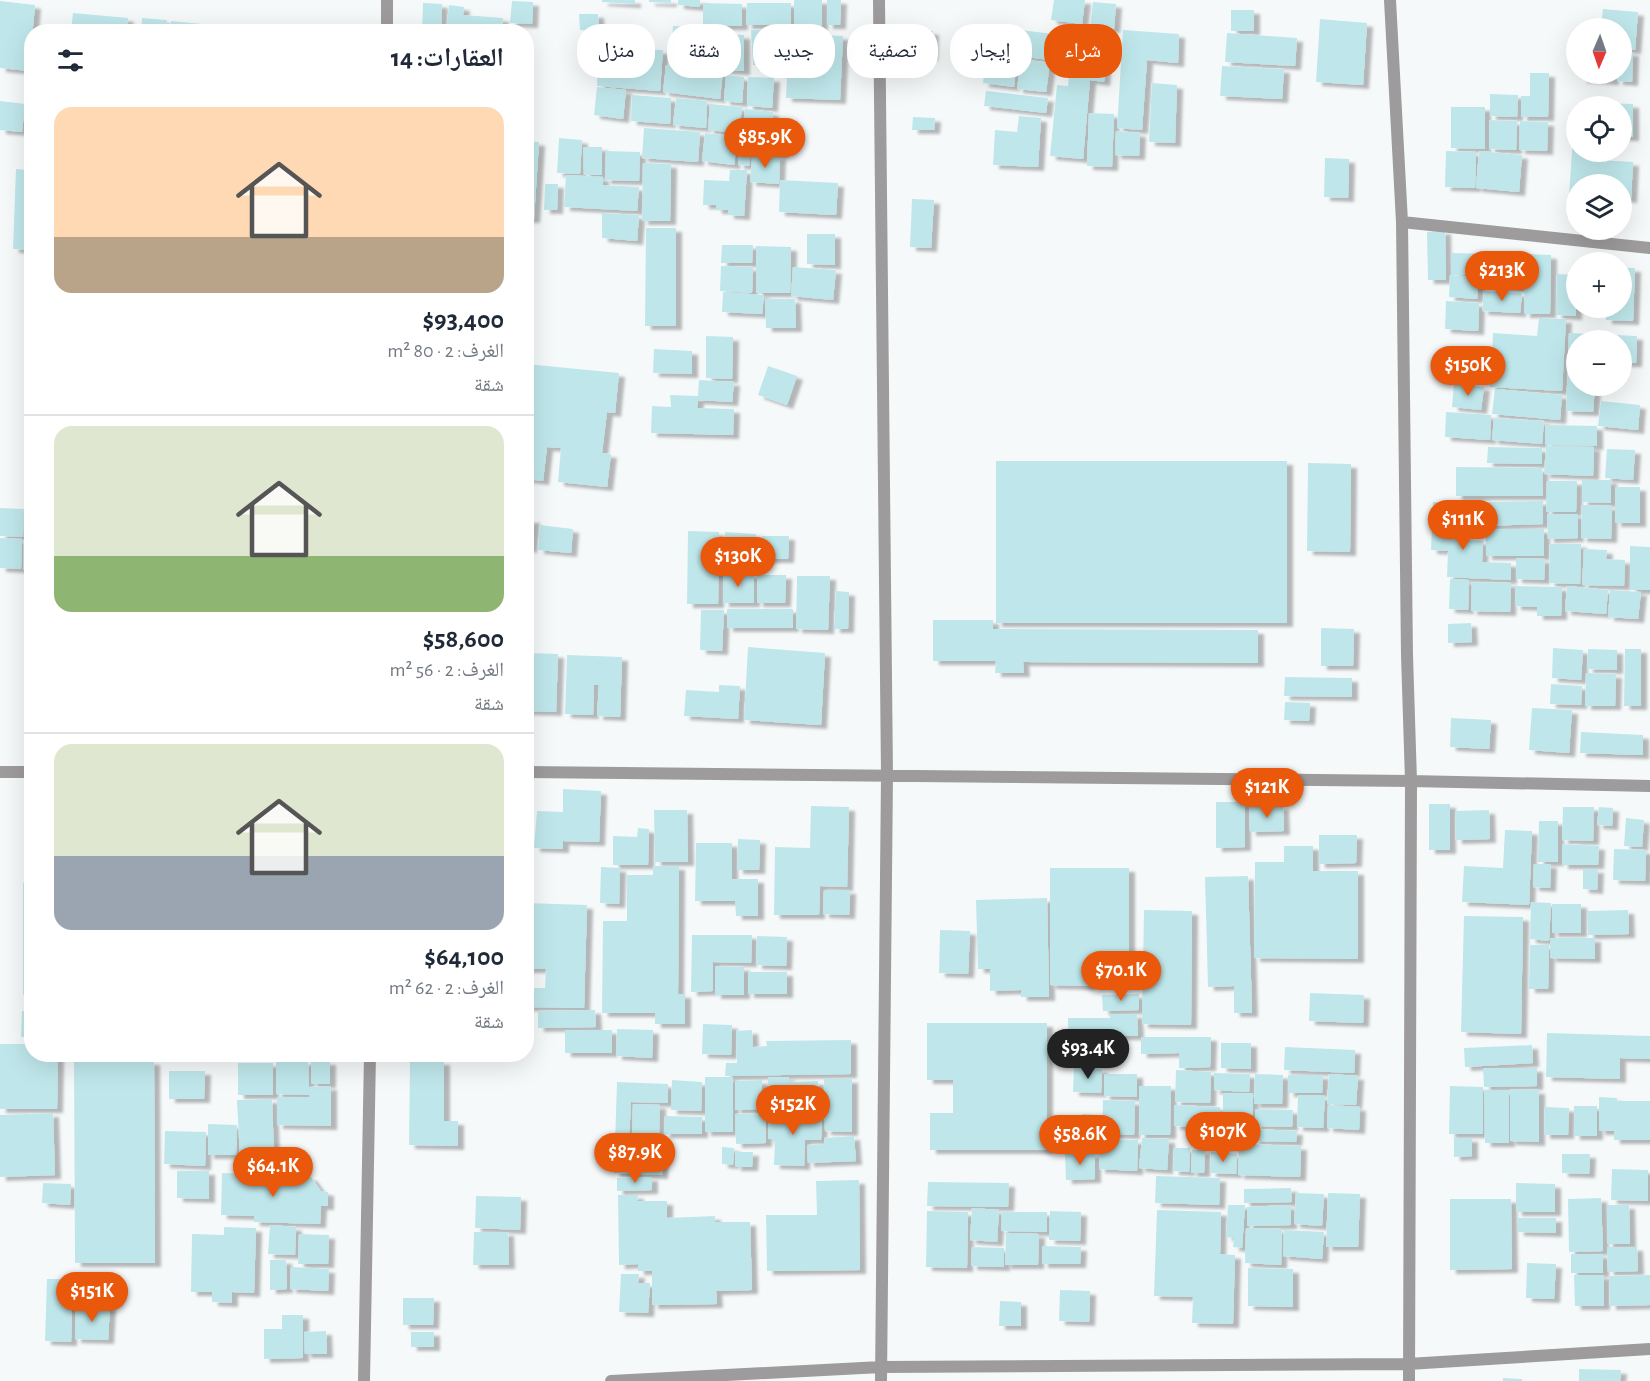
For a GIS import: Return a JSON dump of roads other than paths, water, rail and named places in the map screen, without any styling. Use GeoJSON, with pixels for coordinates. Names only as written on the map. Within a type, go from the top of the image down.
{"type":"FeatureCollection","features":[{"type":"Feature","properties":{"kind":"street"},"geometry":{"type":"LineString","coordinates":[[387,0],[387,24]]}},
{"type":"Feature","properties":{"kind":"street"},"geometry":{"type":"LineString","coordinates":[[879,0],[888,775],[881,1381]]}},
{"type":"Feature","properties":{"kind":"street"},"geometry":{"type":"LineString","coordinates":[[1390,0],[1402,222],[1411,781],[1409,1381]]}},
{"type":"Feature","properties":{"kind":"street"},"geometry":{"type":"LineString","coordinates":[[1402,222],[1650,248]]}},
{"type":"Feature","properties":{"kind":"street"},"geometry":{"type":"LineString","coordinates":[[0,772],[24,772]]}},
{"type":"Feature","properties":{"kind":"street"},"geometry":{"type":"LineString","coordinates":[[534,772],[1411,781],[1650,786]]}},
{"type":"Feature","properties":{"kind":"street"},"geometry":{"type":"LineString","coordinates":[[364,1381],[370,1062]]}},
{"type":"Feature","properties":{"kind":"street"},"geometry":{"type":"LineString","coordinates":[[611,1381],[881,1367],[1408,1364],[1650,1349]]}}]}
